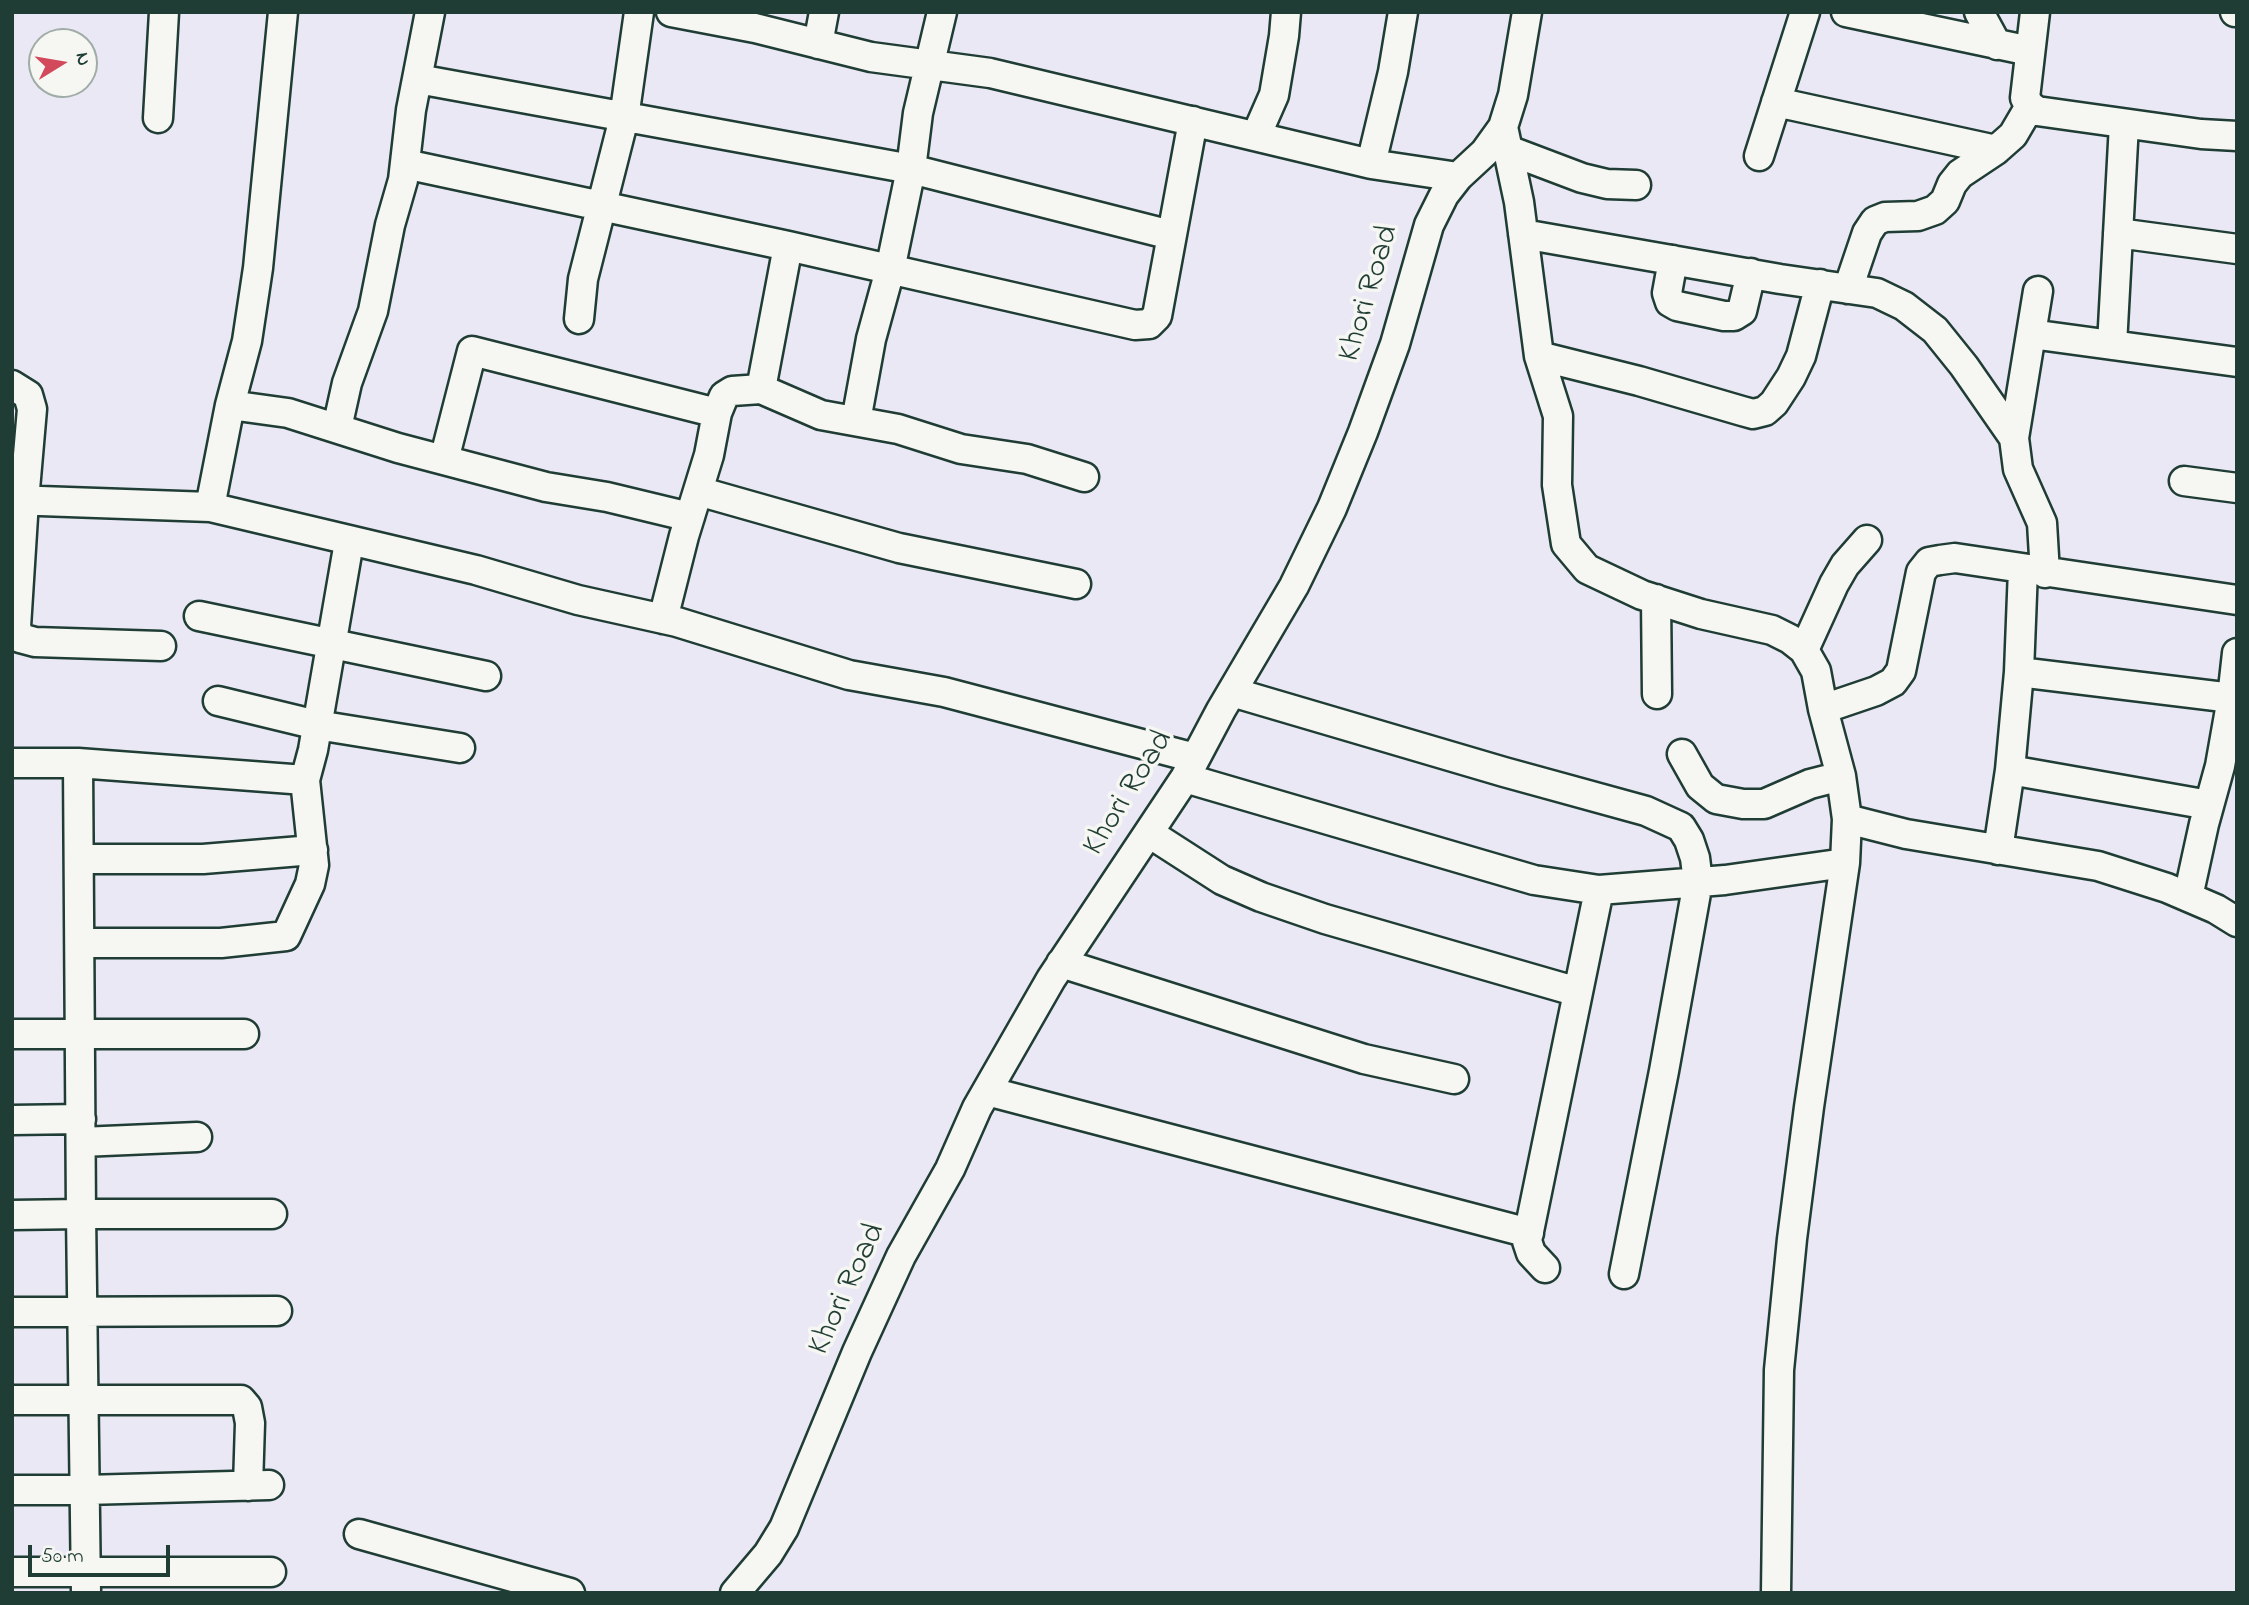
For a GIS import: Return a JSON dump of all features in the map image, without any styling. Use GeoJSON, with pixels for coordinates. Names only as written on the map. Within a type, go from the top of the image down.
{"type":"FeatureCollection","features":[{"type":"Feature","properties":{"kind":"street"},"geometry":{"type":"LineString","coordinates":[[158,118],[164,12]]}},
{"type":"Feature","properties":{"kind":"street"},"geometry":{"type":"LineString","coordinates":[[210,507],[230,405],[247,341],[258,268],[283,12]]}},
{"type":"Feature","properties":{"kind":"street"},"geometry":{"type":"LineString","coordinates":[[337,428],[347,383],[373,312],[390,225],[403,180],[411,110],[430,12]]}},
{"type":"Feature","properties":{"kind":"street"},"geometry":{"type":"LineString","coordinates":[[579,319],[583,279],[624,118],[639,12]]}},
{"type":"Feature","properties":{"kind":"street"},"geometry":{"type":"LineString","coordinates":[[671,12],[734,18],[871,57],[990,73],[1371,164],[1458,177]]}},
{"type":"Feature","properties":{"kind":"street"},"geometry":{"type":"LineString","coordinates":[[818,44],[824,12]]}},
{"type":"Feature","properties":{"kind":"street"},"geometry":{"type":"LineString","coordinates":[[856,421],[911,169],[918,113],[942,12]]}},
{"type":"Feature","properties":{"kind":"street"},"geometry":{"type":"LineString","coordinates":[[1256,136],[1274,95],[1286,12]]}},
{"type":"Feature","properties":{"kind":"street"},"geometry":{"type":"LineString","coordinates":[[1371,164],[1388,97],[1403,12]]}},
{"type":"Feature","properties":{"kind":"street","name":"Khori Road"},"geometry":{"type":"LineString","coordinates":[[735,1593],[768,1554],[784,1528],[857,1352],[901,1256],[950,1169],[987,1091],[1061,963],[1190,768],[1294,586],[1332,508],[1395,344],[1429,225],[1444,195],[1458,177],[1485,152],[1506,138],[1527,12]]}},
{"type":"Feature","properties":{"kind":"street"},"geometry":{"type":"LineString","coordinates":[[1759,156],[1805,12]]}},
{"type":"Feature","properties":{"kind":"street"},"geometry":{"type":"LineString","coordinates":[[1846,12],[2030,51]]}},
{"type":"Feature","properties":{"kind":"street"},"geometry":{"type":"LineString","coordinates":[[1979,12],[1997,45]]}},
{"type":"Feature","properties":{"kind":"street"},"geometry":{"type":"LineString","coordinates":[[2035,12],[2025,98],[2036,111],[2201,134],[2237,136]]}},
{"type":"Feature","properties":{"kind":"street"},"geometry":{"type":"LineString","coordinates":[[418,79],[911,169],[1171,235]]}},
{"type":"Feature","properties":{"kind":"street"},"geometry":{"type":"LineString","coordinates":[[1776,102],[1996,150]]}},
{"type":"Feature","properties":{"kind":"street"},"geometry":{"type":"LineString","coordinates":[[1539,356],[1639,380],[1753,414],[1765,411],[1774,403],[1791,377],[1834,286],[1875,221],[1885,217],[1919,216],[1935,210],[1945,201],[1952,184],[1960,174],[2013,135],[2030,106]]}},
{"type":"Feature","properties":{"kind":"street"},"geometry":{"type":"LineString","coordinates":[[405,164],[788,246],[1135,326],[1149,324],[1157,316],[1193,121]]}},
{"type":"Feature","properties":{"kind":"street"},"geometry":{"type":"LineString","coordinates":[[2112,345],[2124,124]]}},
{"type":"Feature","properties":{"kind":"street"},"geometry":{"type":"LineString","coordinates":[[1506,138],[1582,178],[1607,184],[1636,185]]}},
{"type":"Feature","properties":{"kind":"street"},"geometry":{"type":"LineString","coordinates":[[1506,138],[1523,234],[1539,356],[1558,416],[1557,485],[1566,544],[1587,569],[1642,595],[1701,614],[1772,630],[1804,650],[1816,671],[1841,776],[1847,819],[1845,863],[1809,1107],[1779,1370],[1776,1593]]}},
{"type":"Feature","properties":{"kind":"street"},"geometry":{"type":"LineString","coordinates":[[2118,233],[2237,249]]}},
{"type":"Feature","properties":{"kind":"street"},"geometry":{"type":"LineString","coordinates":[[1523,234],[1877,293],[1904,306],[1935,330],[1965,366],[2014,438]]}},
{"type":"Feature","properties":{"kind":"street"},"geometry":{"type":"LineString","coordinates":[[761,389],[788,246]]}},
{"type":"Feature","properties":{"kind":"street"},"geometry":{"type":"LineString","coordinates":[[1673,260],[1667,293],[1670,302],[1677,306],[1724,316],[1734,316],[1742,311],[1751,273]]}},
{"type":"Feature","properties":{"kind":"street"},"geometry":{"type":"LineString","coordinates":[[1998,850],[2010,770],[2019,672],[2042,523],[2018,469],[2014,438],[2038,291]]}},
{"type":"Feature","properties":{"kind":"street"},"geometry":{"type":"LineString","coordinates":[[2031,334],[2237,362]]}},
{"type":"Feature","properties":{"kind":"street"},"geometry":{"type":"LineString","coordinates":[[444,460],[472,351],[717,413]]}},
{"type":"Feature","properties":{"kind":"street"},"geometry":{"type":"LineString","coordinates":[[12,385],[28,395],[32,409],[18,500],[16,627],[20,638],[35,642],[161,646]]}},
{"type":"Feature","properties":{"kind":"street"},"geometry":{"type":"LineString","coordinates":[[663,619],[709,455],[717,413],[724,396],[732,391],[761,389],[821,415],[898,429],[961,449],[1027,460],[1084,477]]}},
{"type":"Feature","properties":{"kind":"street"},"geometry":{"type":"LineString","coordinates":[[230,405],[288,413],[398,448],[546,487],[607,497],[694,504],[1076,584]]}},
{"type":"Feature","properties":{"kind":"street"},"geometry":{"type":"LineString","coordinates":[[2184,481],[2237,488]]}},
{"type":"Feature","properties":{"kind":"street"},"geometry":{"type":"LineString","coordinates":[[18,500],[210,507],[476,570],[578,600],[663,619],[849,675],[944,692],[1190,768],[1534,880],[1599,890],[1698,882],[1845,863]]}},
{"type":"Feature","properties":{"kind":"street"},"geometry":{"type":"LineString","coordinates":[[1804,650],[1834,584],[1845,565],[1867,540]]}},
{"type":"Feature","properties":{"kind":"street"},"geometry":{"type":"LineString","coordinates":[[80,943],[221,943],[286,936],[310,884],[314,865],[305,780],[349,542]]}},
{"type":"Feature","properties":{"kind":"street"},"geometry":{"type":"LineString","coordinates":[[1823,709],[1876,691],[1893,682],[1901,671],[1921,572],[1929,562],[1955,558],[2237,600]]}},
{"type":"Feature","properties":{"kind":"street"},"geometry":{"type":"LineString","coordinates":[[1656,599],[1657,694]]}},
{"type":"Feature","properties":{"kind":"street"},"geometry":{"type":"LineString","coordinates":[[199,616],[486,676]]}},
{"type":"Feature","properties":{"kind":"street"},"geometry":{"type":"LineString","coordinates":[[2188,897],[2220,766],[2237,653]]}},
{"type":"Feature","properties":{"kind":"street"},"geometry":{"type":"LineString","coordinates":[[2019,672],[2232,698]]}},
{"type":"Feature","properties":{"kind":"street"},"geometry":{"type":"LineString","coordinates":[[1232,692],[1646,811],[1681,827],[1695,858],[1698,882],[1624,1274]]}},
{"type":"Feature","properties":{"kind":"street"},"geometry":{"type":"LineString","coordinates":[[218,701],[317,725],[460,748]]}},
{"type":"Feature","properties":{"kind":"street"},"geometry":{"type":"LineString","coordinates":[[1682,754],[1700,786],[1716,799],[1743,804],[1764,804],[1810,784],[1841,776]]}},
{"type":"Feature","properties":{"kind":"street"},"geometry":{"type":"LineString","coordinates":[[12,763],[78,763],[305,780]]}},
{"type":"Feature","properties":{"kind":"street"},"geometry":{"type":"LineString","coordinates":[[78,763],[86,1582]]}},
{"type":"Feature","properties":{"kind":"street"},"geometry":{"type":"LineString","coordinates":[[2010,770],[2209,805]]}},
{"type":"Feature","properties":{"kind":"street"},"geometry":{"type":"LineString","coordinates":[[1847,819],[1906,834],[2098,866],[2188,897],[2237,922]]}},
{"type":"Feature","properties":{"kind":"street"},"geometry":{"type":"LineString","coordinates":[[1149,833],[1222,880],[1261,897],[1325,919],[1578,992]]}},
{"type":"Feature","properties":{"kind":"street"},"geometry":{"type":"LineString","coordinates":[[80,859],[203,859],[313,850]]}},
{"type":"Feature","properties":{"kind":"street"},"geometry":{"type":"LineString","coordinates":[[1545,1268],[1531,1252],[1527,1241],[1599,890]]}},
{"type":"Feature","properties":{"kind":"street"},"geometry":{"type":"LineString","coordinates":[[1061,963],[1364,1059],[1454,1079]]}},
{"type":"Feature","properties":{"kind":"street"},"geometry":{"type":"LineString","coordinates":[[12,1034],[244,1034]]}},
{"type":"Feature","properties":{"kind":"street"},"geometry":{"type":"LineString","coordinates":[[987,1091],[1529,1233]]}},
{"type":"Feature","properties":{"kind":"street"},"geometry":{"type":"LineString","coordinates":[[12,1120],[81,1131],[197,1137]]}},
{"type":"Feature","properties":{"kind":"street"},"geometry":{"type":"LineString","coordinates":[[12,1215],[272,1214]]}},
{"type":"Feature","properties":{"kind":"street"},"geometry":{"type":"LineString","coordinates":[[12,1312],[277,1311]]}},
{"type":"Feature","properties":{"kind":"street"},"geometry":{"type":"LineString","coordinates":[[12,1401],[241,1400],[247,1407],[258,1485],[12,1490]]}},
{"type":"Feature","properties":{"kind":"street"},"geometry":{"type":"LineString","coordinates":[[359,1534],[570,1593]]}},
{"type":"Feature","properties":{"kind":"street"},"geometry":{"type":"LineString","coordinates":[[12,1572],[86,1582],[271,1572]]}}]}
